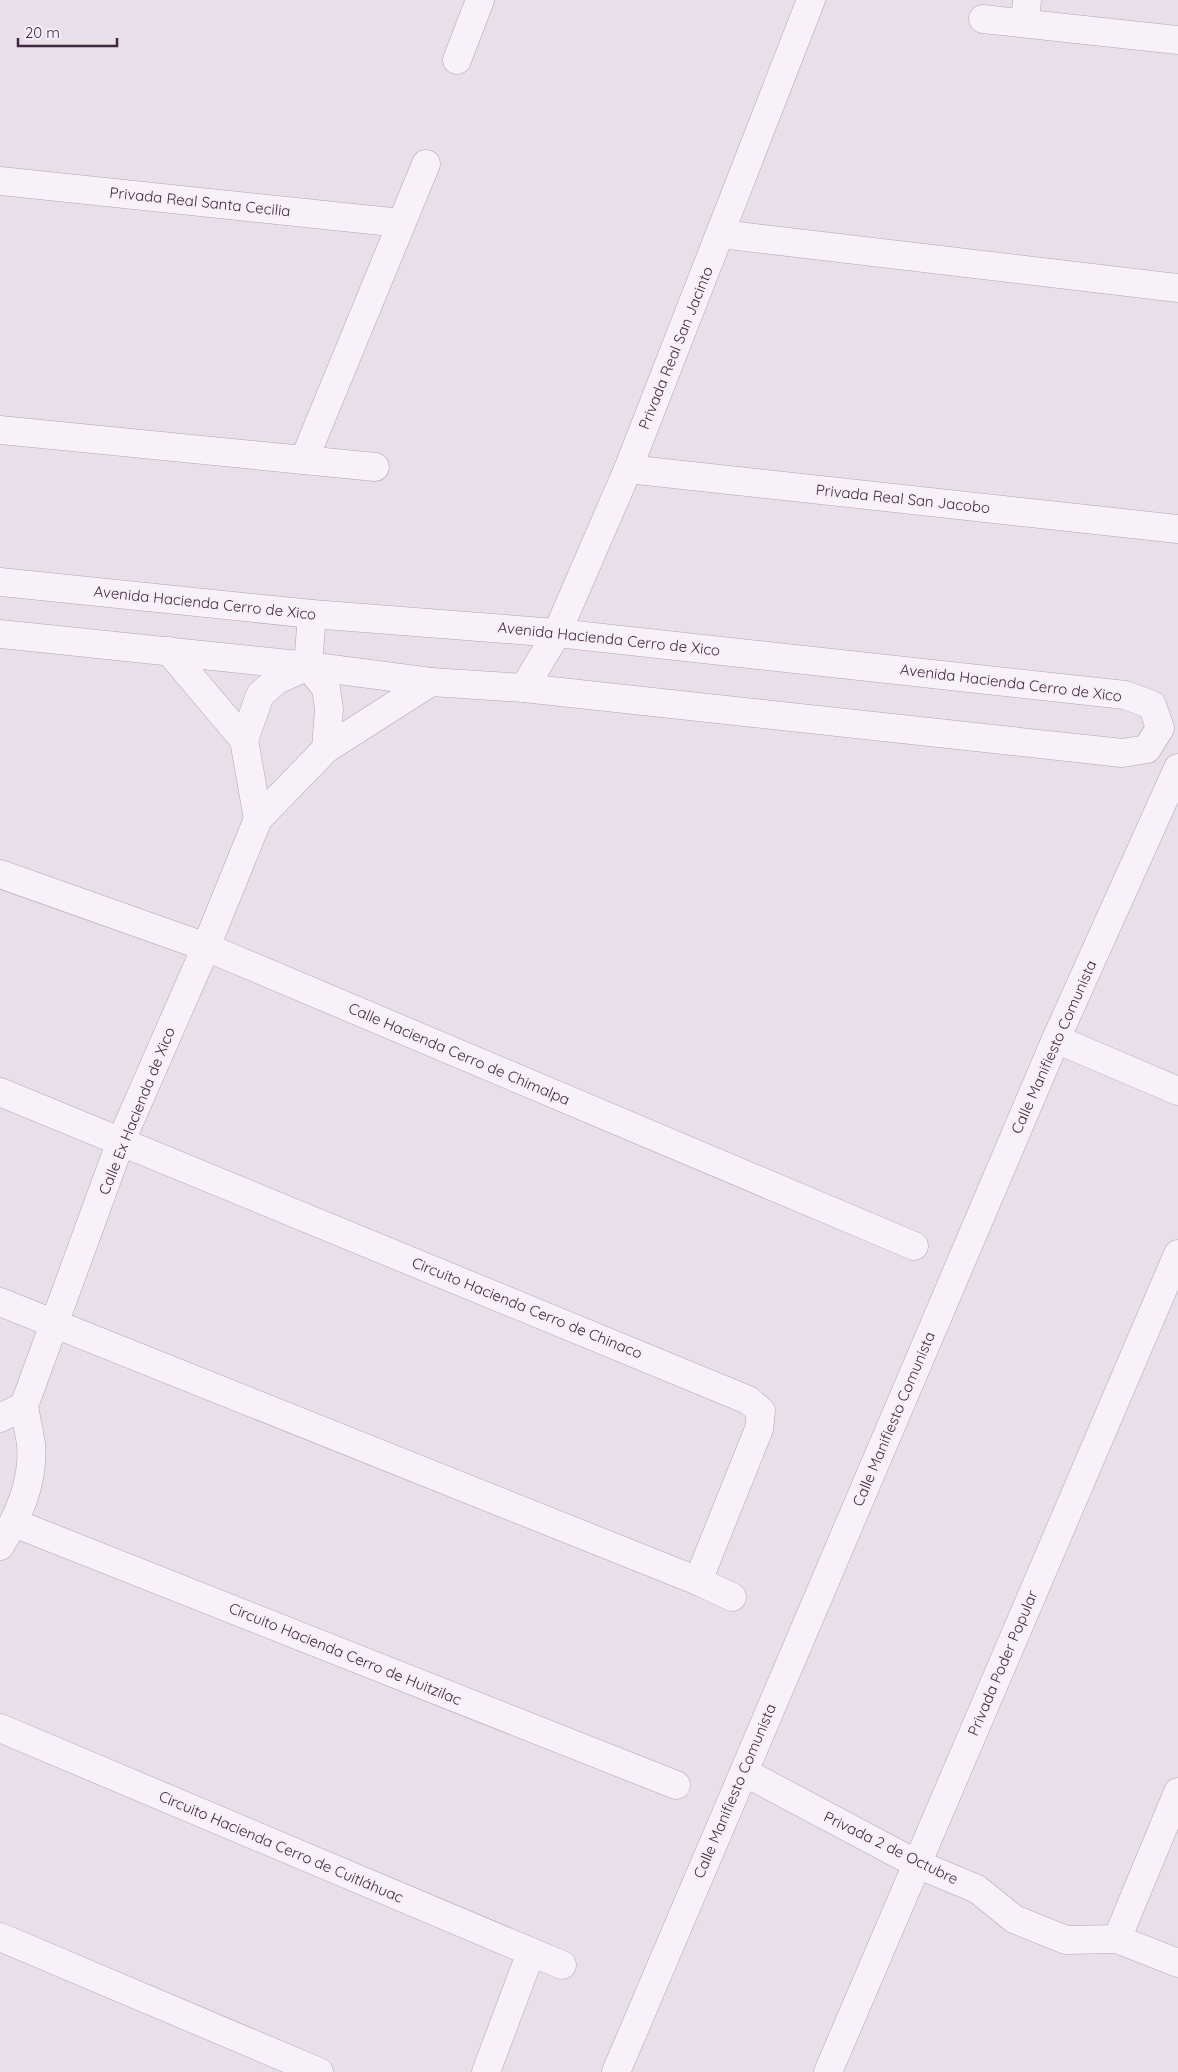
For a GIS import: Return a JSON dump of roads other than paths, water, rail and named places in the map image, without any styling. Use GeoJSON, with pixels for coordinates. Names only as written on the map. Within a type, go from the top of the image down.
{"type":"FeatureCollection","features":[{"type":"Feature","properties":{"kind":"street"},"geometry":{"type":"LineString","coordinates":[[457,60],[480,0]]}},
{"type":"Feature","properties":{"kind":"street","name":"Privada Real San Jacinto"},"geometry":{"type":"LineString","coordinates":[[524,688],[557,633],[628,469],[811,0]]}},
{"type":"Feature","properties":{"kind":"street"},"geometry":{"type":"LineString","coordinates":[[983,18],[1026,12],[1178,40]]}},
{"type":"Feature","properties":{"kind":"street"},"geometry":{"type":"LineString","coordinates":[[304,460],[426,164]]}},
{"type":"Feature","properties":{"kind":"street","name":"Privada Real Santa Cecilia"},"geometry":{"type":"LineString","coordinates":[[0,181],[401,223]]}},
{"type":"Feature","properties":{"kind":"street"},"geometry":{"type":"LineString","coordinates":[[720,234],[1178,288]]}},
{"type":"Feature","properties":{"kind":"street"},"geometry":{"type":"LineString","coordinates":[[0,430],[375,467]]}},
{"type":"Feature","properties":{"kind":"street","name":"Privada Real San Jacobo"},"geometry":{"type":"LineString","coordinates":[[628,469],[1178,529]]}},
{"type":"Feature","properties":{"kind":"street","name":"Avenida Hacienda Cerro de Xico"},"geometry":{"type":"LineString","coordinates":[[0,582],[312,614],[557,633],[1125,695],[1152,705],[1160,728],[1147,749],[1122,753],[524,688],[431,682],[308,666],[0,634]]}},
{"type":"Feature","properties":{"kind":"street"},"geometry":{"type":"LineString","coordinates":[[312,614],[308,666],[326,688],[329,710],[326,749]]}},
{"type":"Feature","properties":{"kind":"street"},"geometry":{"type":"LineString","coordinates":[[169,651],[244,740]]}},
{"type":"Feature","properties":{"kind":"street"},"geometry":{"type":"LineString","coordinates":[[258,819],[244,740],[260,695],[277,680],[308,666]]}},
{"type":"Feature","properties":{"kind":"street","name":"Calle Ex Hacienda de Xico"},"geometry":{"type":"LineString","coordinates":[[24,1406],[121,1141],[206,947],[258,819],[326,749],[431,682]]}},
{"type":"Feature","properties":{"kind":"street","name":"Calle Manifiesto Comunista"},"geometry":{"type":"LineString","coordinates":[[616,2072],[1056,1039],[1178,768]]}},
{"type":"Feature","properties":{"kind":"street","name":"Calle Hacienda Cerro de Chimalpa"},"geometry":{"type":"LineString","coordinates":[[0,874],[206,947],[914,1246]]}},
{"type":"Feature","properties":{"kind":"street"},"geometry":{"type":"LineString","coordinates":[[1056,1039],[1178,1091]]}},
{"type":"Feature","properties":{"kind":"street"},"geometry":{"type":"LineString","coordinates":[[0,1092],[121,1141]]}},
{"type":"Feature","properties":{"kind":"street","name":"Circuito Hacienda Cerro de Chinaco"},"geometry":{"type":"LineString","coordinates":[[121,1141],[748,1400],[761,1411],[759,1429],[698,1581]]}},
{"type":"Feature","properties":{"kind":"street","name":"Privada Poder Popular"},"geometry":{"type":"LineString","coordinates":[[828,2072],[1178,1254]]}},
{"type":"Feature","properties":{"kind":"street"},"geometry":{"type":"LineString","coordinates":[[0,1302],[698,1581],[732,1597]]}},
{"type":"Feature","properties":{"kind":"street"},"geometry":{"type":"LineString","coordinates":[[0,1418],[24,1406],[31,1445],[28,1485],[14,1523],[0,1546]]}},
{"type":"Feature","properties":{"kind":"street","name":"Circuito Hacienda Cerro de Huitzilac"},"geometry":{"type":"LineString","coordinates":[[14,1523],[676,1785]]}},
{"type":"Feature","properties":{"kind":"street","name":"Circuito Hacienda Cerro de Cuitláhuac"},"geometry":{"type":"LineString","coordinates":[[0,1728],[562,1965]]}},
{"type":"Feature","properties":{"kind":"street","name":"Privada 2 de Octubre"},"geometry":{"type":"LineString","coordinates":[[744,1772],[917,1864],[977,1889],[1014,1919],[1066,1940],[1117,1939],[1178,1963]]}},
{"type":"Feature","properties":{"kind":"street"},"geometry":{"type":"LineString","coordinates":[[1117,1939],[1178,1792]]}},
{"type":"Feature","properties":{"kind":"street"},"geometry":{"type":"LineString","coordinates":[[0,1937],[319,2072]]}},
{"type":"Feature","properties":{"kind":"street"},"geometry":{"type":"LineString","coordinates":[[486,2072],[531,1952]]}}]}
